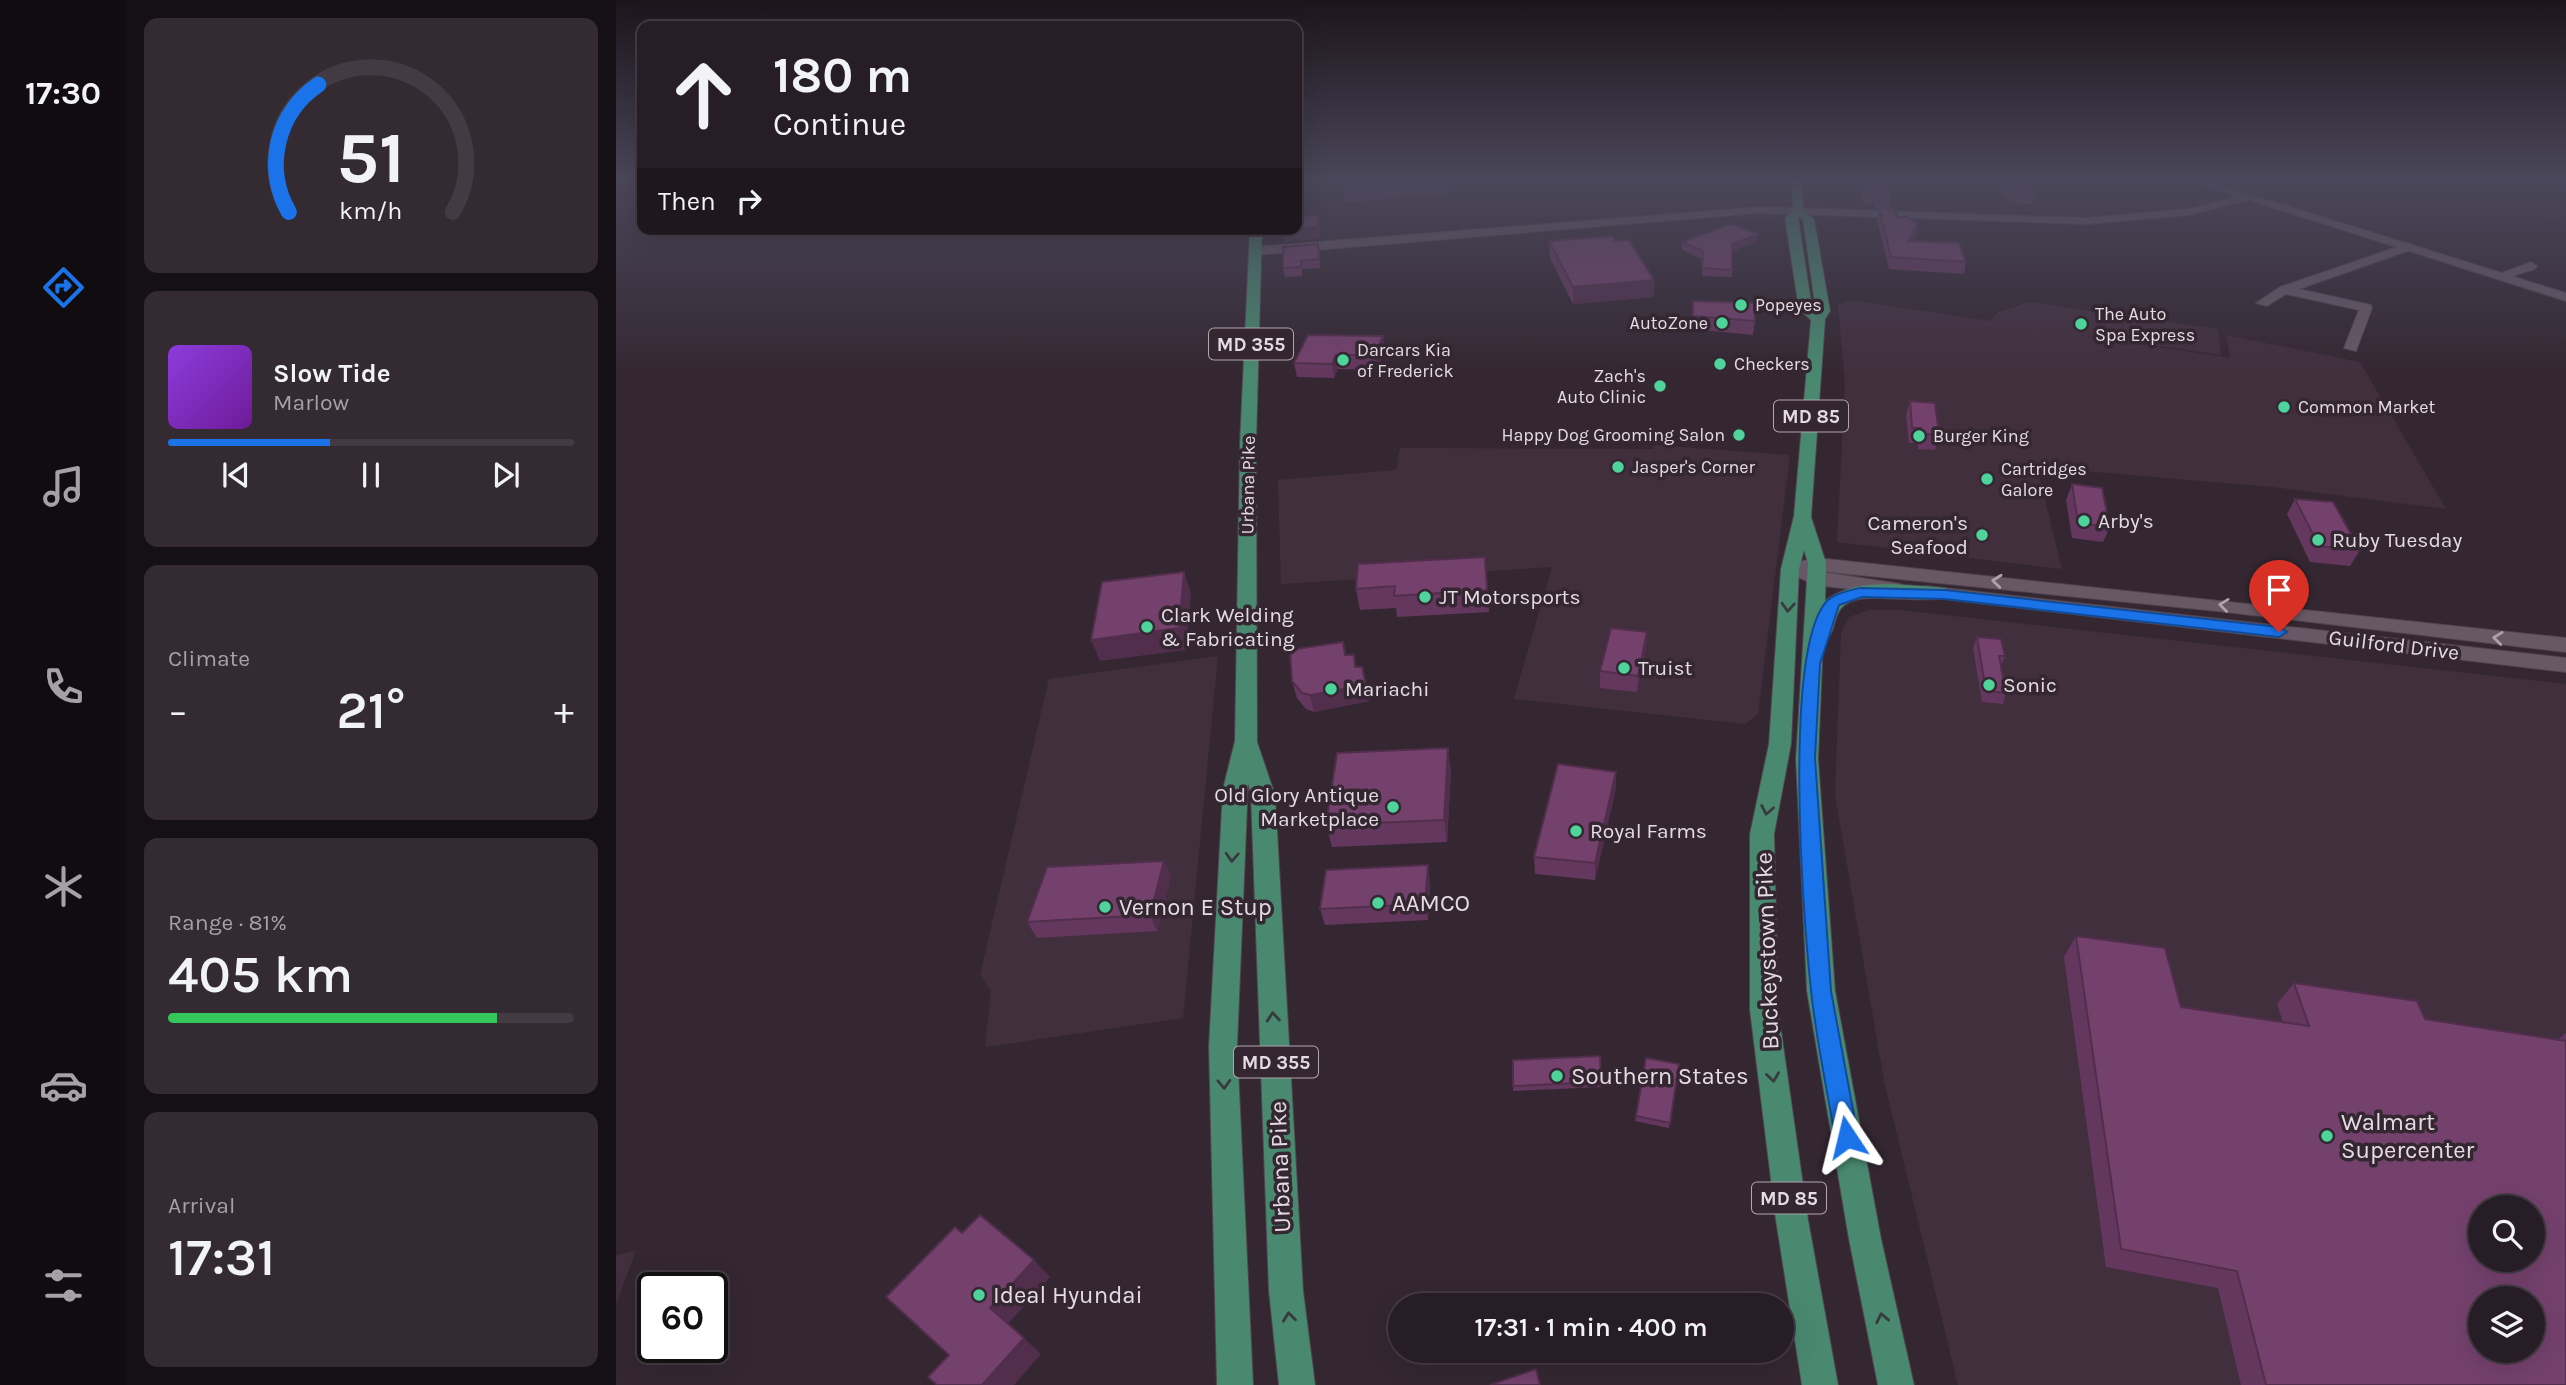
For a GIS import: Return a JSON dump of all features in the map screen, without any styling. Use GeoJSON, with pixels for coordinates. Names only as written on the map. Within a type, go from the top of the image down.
{"type":"FeatureCollection","features":[{"type":"Feature","properties":{"kind":"main road","name":"Urbana Pike"},"geometry":{"type":"LineString","coordinates":[[1235,1385],[1223,1046],[1236,789],[1246,741],[1248,453],[1255,245]]}},
{"type":"Feature","properties":{"kind":"main road","name":"Buckeystown Pike"},"geometry":{"type":"LineString","coordinates":[[1812,245],[1823,311],[1818,319],[1803,516],[1790,569],[1780,744],[1762,834],[1764,1010],[1792,1220],[1820,1385]]}},
{"type":"Feature","properties":{"kind":"main road","name":"Buckeystown Pike"},"geometry":{"type":"LineString","coordinates":[[1803,516],[1816,571],[1807,758],[1821,991],[1865,1239],[1896,1385]]}},
{"type":"Feature","properties":{"kind":"main road"},"geometry":{"type":"LineString","coordinates":[[1812,664],[1827,611],[1834,602],[1860,592],[1945,594]]}},
{"type":"Feature","properties":{"kind":"main road","name":"Urbana Pike"},"geometry":{"type":"LineString","coordinates":[[1246,741],[1264,795],[1286,1292],[1297,1385]]}},
{"type":"Feature","properties":{"kind":"street"},"geometry":{"type":"LineString","coordinates":[[1254,251],[1331,245]]}},
{"type":"Feature","properties":{"kind":"street"},"geometry":{"type":"LineString","coordinates":[[2401,245],[2566,297]]}},
{"type":"Feature","properties":{"kind":"street"},"geometry":{"type":"LineString","coordinates":[[2262,303],[2284,290],[2409,247]]}},
{"type":"Feature","properties":{"kind":"street"},"geometry":{"type":"LineString","coordinates":[[2500,276],[2531,266]]}},
{"type":"Feature","properties":{"kind":"street"},"geometry":{"type":"LineString","coordinates":[[2284,290],[2366,308],[2351,348]]}},
{"type":"Feature","properties":{"kind":"street","name":"Guilford Drive"},"geometry":{"type":"LineString","coordinates":[[1790,569],[2566,645]]}},
{"type":"Feature","properties":{"kind":"street","name":"Guilford Drive"},"geometry":{"type":"LineString","coordinates":[[1816,571],[1945,594],[2566,665]]}},
{"type":"Feature","properties":{"kind":"shaded area"},"geometry":{"type":"Polygon","coordinates":[[[1857,301],[1990,321],[1998,312],[2029,302],[2218,329],[2221,355],[2085,336],[2230,358],[2226,335],[2360,362],[2446,509],[2272,487],[2037,467],[2062,569],[1837,542],[1845,385],[1838,306],[1843,302],[1857,301]]]}},
{"type":"Feature","properties":{"kind":"shaded area"},"geometry":{"type":"Polygon","coordinates":[[[1654,445],[1790,455],[1758,714],[1745,724],[1514,699],[1552,567],[1281,584],[1278,480],[1396,470],[1400,448],[1653,449],[1654,445]]]}},
{"type":"Feature","properties":{"kind":"shaded area"},"geometry":{"type":"Polygon","coordinates":[[[1869,610],[1900,610],[2566,684],[2566,1385],[1958,1385],[1884,1081],[1835,795],[1841,633],[1849,617],[1869,610]]]}},
{"type":"Feature","properties":{"kind":"shaded area"},"geometry":{"type":"Polygon","coordinates":[[[1218,656],[1183,1018],[985,1047],[991,991],[980,975],[1049,679],[1218,656]]]}},
{"type":"Feature","properties":{"kind":"shaded area"},"geometry":{"type":"Polygon","coordinates":[[[636,1251],[616,1304],[616,1255],[636,1251]]]}},
{"type":"Feature","properties":{"kind":"building"},"geometry":{"type":"Polygon","coordinates":[[[1318,245],[1319,259],[1301,261],[1301,267],[1283,268],[1283,247],[1318,245]]]}},
{"type":"Feature","properties":{"kind":"building"},"geometry":{"type":"Polygon","coordinates":[[[1551,245],[1632,245],[1654,280],[1573,287],[1551,245]]]}},
{"type":"Feature","properties":{"kind":"building"},"geometry":{"type":"Polygon","coordinates":[[[1688,245],[1732,245],[1732,270],[1702,268],[1703,251],[1688,245]]]}},
{"type":"Feature","properties":{"kind":"building"},"geometry":{"type":"Polygon","coordinates":[[[1888,245],[1960,245],[1966,262],[1891,257],[1888,245]]]}},
{"type":"Feature","properties":{"kind":"building"},"geometry":{"type":"Polygon","coordinates":[[[1693,301],[1754,303],[1755,321],[1693,316],[1693,301]]]}},
{"type":"Feature","properties":{"kind":"building"},"geometry":{"type":"Polygon","coordinates":[[[1308,335],[1383,336],[1375,355],[1336,355],[1332,364],[1294,363],[1308,335]]]}},
{"type":"Feature","properties":{"kind":"building"},"geometry":{"type":"Polygon","coordinates":[[[1910,401],[1935,403],[1939,435],[1922,434],[1921,428],[1912,428],[1910,401]]]}},
{"type":"Feature","properties":{"kind":"building"},"geometry":{"type":"Polygon","coordinates":[[[2072,484],[2102,488],[2110,527],[2078,523],[2072,484]]]}},
{"type":"Feature","properties":{"kind":"building"},"geometry":{"type":"Polygon","coordinates":[[[2295,499],[2333,502],[2360,550],[2319,546],[2295,499]]]}},
{"type":"Feature","properties":{"kind":"building"},"geometry":{"type":"Polygon","coordinates":[[[1485,557],[1487,590],[1394,596],[1395,586],[1356,589],[1358,564],[1485,557]]]}},
{"type":"Feature","properties":{"kind":"building"},"geometry":{"type":"Polygon","coordinates":[[[1184,572],[1179,628],[1091,640],[1102,582],[1184,572]]]}},
{"type":"Feature","properties":{"kind":"building"},"geometry":{"type":"Polygon","coordinates":[[[1611,628],[1647,632],[1638,676],[1600,671],[1611,628]]]}},
{"type":"Feature","properties":{"kind":"building"},"geometry":{"type":"Polygon","coordinates":[[[1977,637],[2001,639],[2005,656],[1999,656],[2006,693],[1986,691],[1977,637]]]}},
{"type":"Feature","properties":{"kind":"building"},"geometry":{"type":"Polygon","coordinates":[[[1343,642],[1345,655],[1354,655],[1355,667],[1362,667],[1366,685],[1310,695],[1302,693],[1292,681],[1290,650],[1343,642]]]}},
{"type":"Feature","properties":{"kind":"building","name":"Old Glory Antique Marketplace"},"geometry":{"type":"Polygon","coordinates":[[[1448,748],[1444,820],[1326,825],[1337,753],[1448,748]]]}},
{"type":"Feature","properties":{"kind":"building","name":"Royal Farms"},"geometry":{"type":"Polygon","coordinates":[[[1558,764],[1616,772],[1595,863],[1534,857],[1558,764]]]}},
{"type":"Feature","properties":{"kind":"building"},"geometry":{"type":"Polygon","coordinates":[[[1164,861],[1150,915],[1027,922],[1047,867],[1164,861]]]}},
{"type":"Feature","properties":{"kind":"building"},"geometry":{"type":"Polygon","coordinates":[[[1428,865],[1425,904],[1320,909],[1326,870],[1428,865]]]}},
{"type":"Feature","properties":{"kind":"building","name":"Walmart Supercenter"},"geometry":{"type":"Polygon","coordinates":[[[2076,936],[2165,948],[2181,1007],[2309,1026],[2294,983],[2417,1001],[2425,1019],[2566,1041],[2566,1385],[2266,1385],[2237,1271],[2121,1249],[2076,936]]]}},
{"type":"Feature","properties":{"kind":"building","name":"Southern States"},"geometry":{"type":"Polygon","coordinates":[[[1600,1056],[1601,1082],[1513,1086],[1513,1060],[1600,1056]]]}},
{"type":"Feature","properties":{"kind":"building","name":"Southern States"},"geometry":{"type":"Polygon","coordinates":[[[1646,1058],[1679,1064],[1670,1123],[1636,1116],[1646,1058]]]}},
{"type":"Feature","properties":{"kind":"building","name":"Ideal Hyundai"},"geometry":{"type":"Polygon","coordinates":[[[980,1215],[1034,1260],[990,1308],[1024,1338],[982,1385],[937,1385],[928,1377],[949,1355],[886,1297],[955,1227],[962,1233],[980,1215]]]}},
{"type":"Feature","properties":{"kind":"building"},"geometry":{"type":"Polygon","coordinates":[[[1536,1369],[1540,1385],[1490,1385],[1536,1369]]]}},
{"type":"Feature","properties":{"kind":"place","name":"Popeyes"},"geometry":{"type":"Point","coordinates":[1741,305]}},
{"type":"Feature","properties":{"kind":"place","name":"AutoZone"},"geometry":{"type":"Point","coordinates":[1722,323]}},
{"type":"Feature","properties":{"kind":"place","name":"The Auto Spa Express"},"geometry":{"type":"Point","coordinates":[2081,324]}},
{"type":"Feature","properties":{"kind":"place","name":"Darcars Kia of Frederick"},"geometry":{"type":"Point","coordinates":[1343,360]}},
{"type":"Feature","properties":{"kind":"place","name":"Checkers"},"geometry":{"type":"Point","coordinates":[1720,364]}},
{"type":"Feature","properties":{"kind":"place","name":"Zach's Auto Clinic"},"geometry":{"type":"Point","coordinates":[1660,386]}},
{"type":"Feature","properties":{"kind":"place","name":"Common Market"},"geometry":{"type":"Point","coordinates":[2284,407]}},
{"type":"Feature","properties":{"kind":"place","name":"Happy Dog Grooming Salon"},"geometry":{"type":"Point","coordinates":[1739,435]}},
{"type":"Feature","properties":{"kind":"place","name":"Burger King"},"geometry":{"type":"Point","coordinates":[1919,436]}},
{"type":"Feature","properties":{"kind":"place","name":"Jasper's Corner"},"geometry":{"type":"Point","coordinates":[1618,467]}},
{"type":"Feature","properties":{"kind":"place","name":"Cartridges Galore"},"geometry":{"type":"Point","coordinates":[1987,479]}},
{"type":"Feature","properties":{"kind":"place","name":"Arby's"},"geometry":{"type":"Point","coordinates":[2084,521]}},
{"type":"Feature","properties":{"kind":"place","name":"Cameron's Seafood"},"geometry":{"type":"Point","coordinates":[1982,535]}},
{"type":"Feature","properties":{"kind":"place","name":"Ruby Tuesday"},"geometry":{"type":"Point","coordinates":[2318,540]}},
{"type":"Feature","properties":{"kind":"place","name":"JT Motorsports"},"geometry":{"type":"Point","coordinates":[1425,597]}},
{"type":"Feature","properties":{"kind":"place","name":"Clark Welding & Fabricating"},"geometry":{"type":"Point","coordinates":[1147,627]}},
{"type":"Feature","properties":{"kind":"place","name":"Truist"},"geometry":{"type":"Point","coordinates":[1624,668]}},
{"type":"Feature","properties":{"kind":"place","name":"Sonic"},"geometry":{"type":"Point","coordinates":[1989,685]}},
{"type":"Feature","properties":{"kind":"place","name":"Mariachi"},"geometry":{"type":"Point","coordinates":[1331,689]}},
{"type":"Feature","properties":{"kind":"place","name":"Old Glory Antique Marketplace"},"geometry":{"type":"Point","coordinates":[1393,807]}},
{"type":"Feature","properties":{"kind":"place","name":"Royal Farms"},"geometry":{"type":"Point","coordinates":[1576,831]}},
{"type":"Feature","properties":{"kind":"place","name":"AAMCO"},"geometry":{"type":"Point","coordinates":[1378,903]}},
{"type":"Feature","properties":{"kind":"place","name":"Vernon E Stup"},"geometry":{"type":"Point","coordinates":[1105,907]}},
{"type":"Feature","properties":{"kind":"place","name":"Southern States"},"geometry":{"type":"Point","coordinates":[1557,1076]}},
{"type":"Feature","properties":{"kind":"place","name":"Walmart Supercenter"},"geometry":{"type":"Point","coordinates":[2327,1136]}},
{"type":"Feature","properties":{"kind":"place","name":"Ideal Hyundai"},"geometry":{"type":"Point","coordinates":[979,1295]}},
{"type":"Feature","properties":{"kind":"route"},"geometry":{"type":"LineString","coordinates":[[1847,1137],[1821,991],[1809,841],[1807,758],[1812,664],[1827,611],[1834,602],[1846,595],[1860,592],[1945,594],[2279,632]]}}]}
